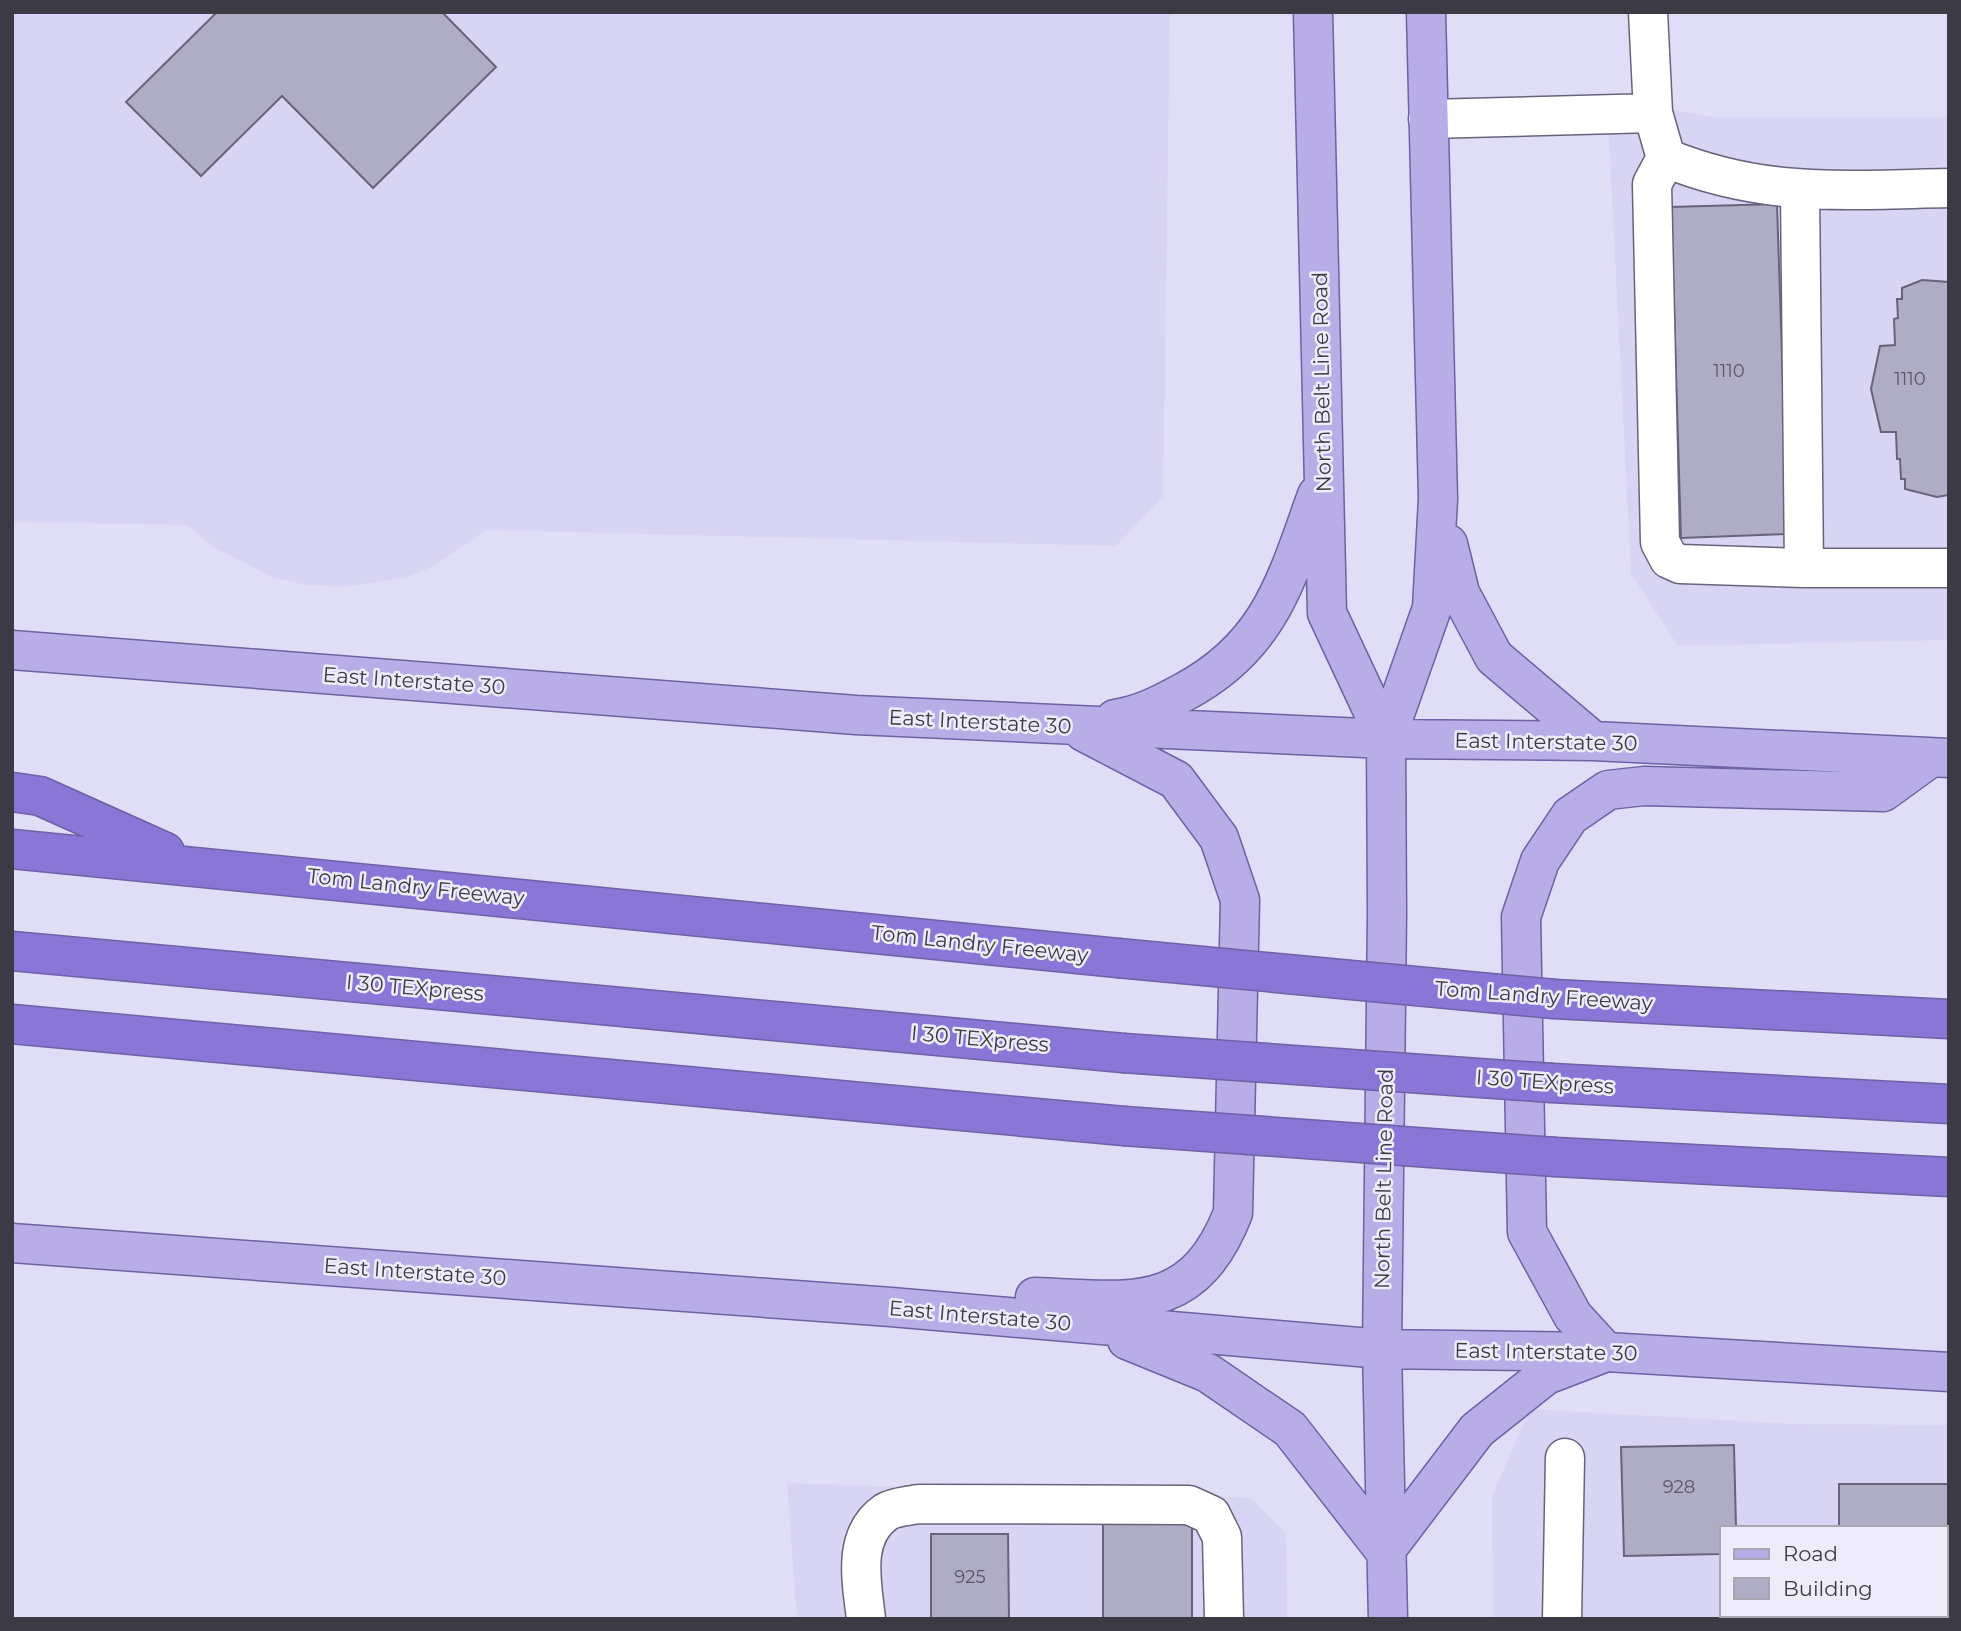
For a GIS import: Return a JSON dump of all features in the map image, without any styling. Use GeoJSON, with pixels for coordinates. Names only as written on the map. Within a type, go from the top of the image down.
{"type":"FeatureCollection","features":[{"type":"Feature","properties":{"kind":"highway"},"geometry":{"type":"LineString","coordinates":[[12,792],[40,796],[192,864]]}},
{"type":"Feature","properties":{"kind":"highway","name":"Tom Landry Freeway"},"geometry":{"type":"LineString","coordinates":[[12,849],[192,864],[1118,958],[1554,999],[1949,1019]]}},
{"type":"Feature","properties":{"kind":"highway","name":"I 30 TEXpress"},"geometry":{"type":"LineString","coordinates":[[12,951],[1123,1052],[1552,1083],[1949,1104]]}},
{"type":"Feature","properties":{"kind":"highway"},"geometry":{"type":"LineString","coordinates":[[12,1024],[1124,1126],[1555,1157],[1949,1177]]}},
{"type":"Feature","properties":{"kind":"main road","name":"North Belt Line Road"},"geometry":{"type":"LineString","coordinates":[[1313,12],[1327,613],[1386,739]]}},
{"type":"Feature","properties":{"kind":"main road","name":"North Belt Line Road"},"geometry":{"type":"LineString","coordinates":[[1388,1619],[1382,1349],[1387,914],[1386,739],[1432,608],[1438,499],[1426,12]]}},
{"type":"Feature","properties":{"kind":"main road"},"geometry":{"type":"LineString","coordinates":[[1073,727],[1142,715],[1200,683],[1239,655],[1268,616],[1292,564],[1325,473]]}},
{"type":"Feature","properties":{"kind":"main road"},"geometry":{"type":"LineString","coordinates":[[1438,499],[1460,593],[1494,657],[1593,741]]}},
{"type":"Feature","properties":{"kind":"main road","name":"East Interstate 30"},"geometry":{"type":"LineString","coordinates":[[12,650],[856,715],[1073,727],[1386,739],[1593,741],[1939,758]]}},
{"type":"Feature","properties":{"kind":"main road"},"geometry":{"type":"LineString","coordinates":[[891,1307],[954,1294],[1135,1301],[1165,1294],[1194,1275],[1223,1238],[1233,1213],[1240,900],[1219,838],[1177,780],[1073,727]]}},
{"type":"Feature","properties":{"kind":"main road"},"geometry":{"type":"LineString","coordinates":[[1093,1326],[1209,1373],[1290,1429],[1385,1551],[1477,1430],[1546,1375],[1606,1352],[1573,1317],[1527,1232],[1521,917],[1540,860],[1570,816],[1608,790],[1644,786],[1883,792],[1939,758]]}},
{"type":"Feature","properties":{"kind":"main road","name":"East Interstate 30"},"geometry":{"type":"LineString","coordinates":[[12,1243],[891,1307],[1382,1349],[1606,1352],[1949,1372]]}},
{"type":"Feature","properties":{"kind":"lane"},"geometry":{"type":"LineString","coordinates":[[1648,12],[1653,113],[1666,158],[1652,184],[1660,542],[1670,559],[1680,564],[1804,568],[1949,568]]}},
{"type":"Feature","properties":{"kind":"lane"},"geometry":{"type":"LineString","coordinates":[[1428,118],[1653,113]]}},
{"type":"Feature","properties":{"kind":"lane"},"geometry":{"type":"LineString","coordinates":[[1666,158],[1709,175],[1800,191],[1949,188]]}},
{"type":"Feature","properties":{"kind":"lane"},"geometry":{"type":"LineString","coordinates":[[1800,191],[1804,568]]}},
{"type":"Feature","properties":{"kind":"lane"},"geometry":{"type":"LineString","coordinates":[[1562,1619],[1565,1458]]}},
{"type":"Feature","properties":{"kind":"lane"},"geometry":{"type":"LineString","coordinates":[[866,1619],[860,1568],[866,1534],[887,1511],[918,1504],[1189,1505],[1211,1515],[1222,1538],[1224,1619]]}},
{"type":"Feature","properties":{"kind":"shaded area"},"geometry":{"type":"Polygon","coordinates":[[[12,12],[1170,12],[1163,496],[1116,546],[486,530],[434,566],[404,578],[341,587],[307,585],[274,578],[213,547],[187,525],[12,522],[12,12]]]}},
{"type":"Feature","properties":{"kind":"shaded area"},"geometry":{"type":"Polygon","coordinates":[[[1607,97],[1712,117],[1949,117],[1949,640],[1678,646],[1631,574],[1607,97]]]}},
{"type":"Feature","properties":{"kind":"shaded area"},"geometry":{"type":"Polygon","coordinates":[[[1530,1409],[1792,1424],[1949,1425],[1949,1619],[1493,1619],[1492,1496],[1530,1409]]]}},
{"type":"Feature","properties":{"kind":"shaded area"},"geometry":{"type":"Polygon","coordinates":[[[787,1483],[1251,1498],[1286,1533],[1287,1619],[797,1619],[787,1483]]]}},
{"type":"Feature","properties":{"kind":"building"},"geometry":{"type":"Polygon","coordinates":[[[217,12],[442,12],[496,67],[373,188],[282,96],[201,176],[126,102],[217,12]]]}},
{"type":"Feature","properties":{"kind":"building"},"geometry":{"type":"Polygon","coordinates":[[[1777,204],[1788,534],[1681,538],[1671,207],[1777,204]]]}},
{"type":"Feature","properties":{"kind":"building"},"geometry":{"type":"Polygon","coordinates":[[[1922,280],[1949,282],[1949,495],[1937,497],[1905,489],[1905,479],[1901,479],[1900,459],[1897,459],[1896,432],[1881,432],[1871,389],[1880,346],[1895,345],[1894,319],[1898,318],[1897,299],[1902,299],[1902,288],[1922,280]]]}},
{"type":"Feature","properties":{"kind":"building"},"geometry":{"type":"Polygon","coordinates":[[[1734,1445],[1736,1526],[1720,1526],[1720,1554],[1624,1556],[1621,1447],[1734,1445]]]}},
{"type":"Feature","properties":{"kind":"building"},"geometry":{"type":"Polygon","coordinates":[[[1839,1484],[1949,1484],[1949,1527],[1839,1526],[1839,1484]]]}},
{"type":"Feature","properties":{"kind":"building"},"geometry":{"type":"Polygon","coordinates":[[[1103,1519],[1192,1519],[1192,1619],[1103,1619],[1103,1519]]]}},
{"type":"Feature","properties":{"kind":"building"},"geometry":{"type":"Polygon","coordinates":[[[931,1534],[1008,1534],[1009,1619],[931,1619],[931,1534]]]}},
{"type":"Feature","properties":{"kind":"building"},"geometry":{"type":"Polygon","coordinates":[[[1949,1577],[1949,1619],[1839,1619],[1947,1617],[1949,1577]]]}}]}
